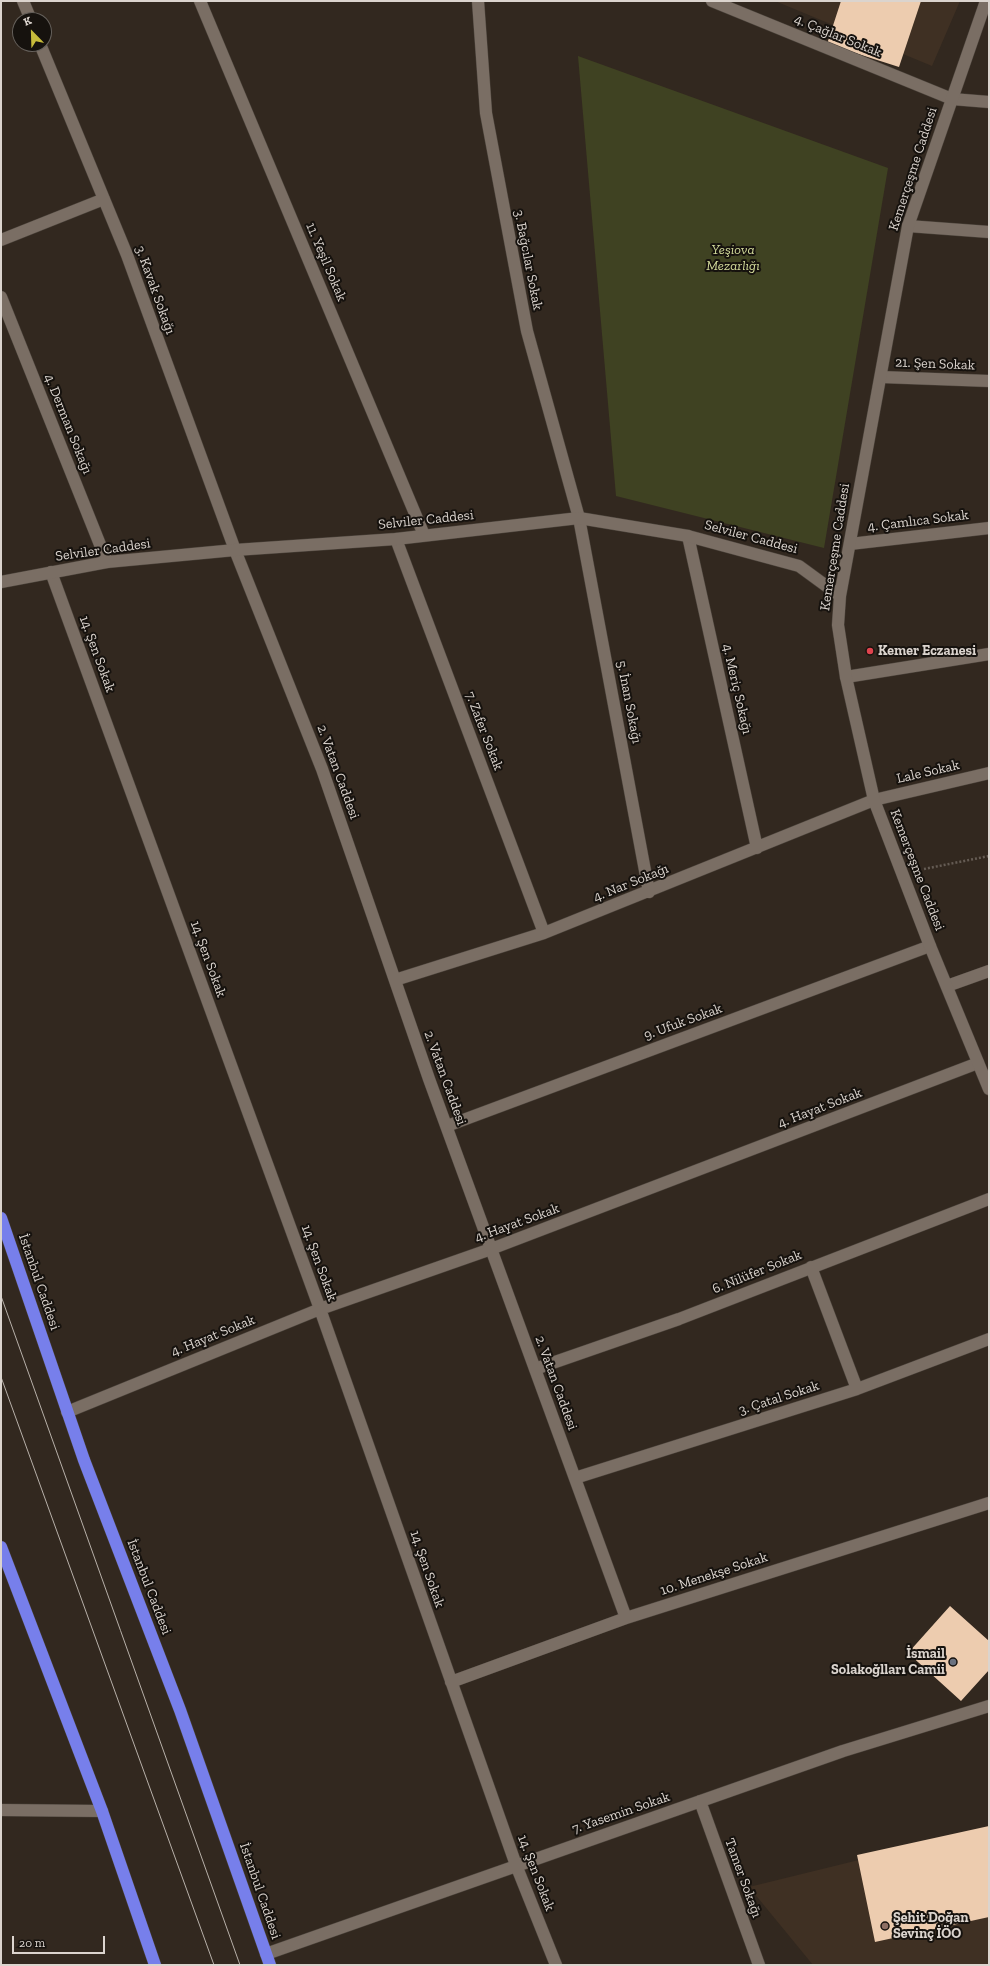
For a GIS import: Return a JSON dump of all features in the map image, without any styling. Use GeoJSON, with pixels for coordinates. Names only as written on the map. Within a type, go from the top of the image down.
{"type":"FeatureCollection","features":[{"type":"Feature","properties":{"kind":"highway","name":"İstanbul Caddesi"},"geometry":{"type":"LineString","coordinates":[[1,1218],[67,1412],[180,1710],[270,1965]]}},
{"type":"Feature","properties":{"kind":"highway"},"geometry":{"type":"LineString","coordinates":[[1,1547],[102,1811],[155,1965]]}},
{"type":"Feature","properties":{"kind":"street"},"geometry":{"type":"LineString","coordinates":[[23,1],[28,12]]}},
{"type":"Feature","properties":{"kind":"street","name":"11. Yeşil Sokak"},"geometry":{"type":"LineString","coordinates":[[200,1],[424,535]]}},
{"type":"Feature","properties":{"kind":"street","name":"3. Bağcılar Sokak"},"geometry":{"type":"LineString","coordinates":[[478,1],[486,113],[527,331],[579,518]]}},
{"type":"Feature","properties":{"kind":"street","name":"4. Çağlar Sokak"},"geometry":{"type":"LineString","coordinates":[[712,1],[952,99],[989,102]]}},
{"type":"Feature","properties":{"kind":"street","name":"Kemerçeşme Caddesi"},"geometry":{"type":"LineString","coordinates":[[986,1],[908,226],[840,596],[838,625],[846,677],[874,800],[930,946],[989,1089]]}},
{"type":"Feature","properties":{"kind":"street","name":"3. Kavak Sokağı"},"geometry":{"type":"LineString","coordinates":[[43,52],[127,255],[235,550]]}},
{"type":"Feature","properties":{"kind":"street"},"geometry":{"type":"LineString","coordinates":[[1,240],[104,200]]}},
{"type":"Feature","properties":{"kind":"street"},"geometry":{"type":"LineString","coordinates":[[908,226],[989,232]]}},
{"type":"Feature","properties":{"kind":"street","name":"4. Derman Sokağı"},"geometry":{"type":"LineString","coordinates":[[1,297],[107,562]]}},
{"type":"Feature","properties":{"kind":"street","name":"21. Şen Sokak"},"geometry":{"type":"LineString","coordinates":[[881,377],[989,381]]}},
{"type":"Feature","properties":{"kind":"street","name":"Selviler Caddesi"},"geometry":{"type":"LineString","coordinates":[[2,578],[51,572],[107,562],[235,550],[396,539],[579,518],[688,536],[799,566],[840,596]]}},
{"type":"Feature","properties":{"kind":"street","name":"5. İnan Sokağı"},"geometry":{"type":"LineString","coordinates":[[579,518],[649,892]]}},
{"type":"Feature","properties":{"kind":"street","name":"4. Çamlıca Sokak"},"geometry":{"type":"LineString","coordinates":[[850,544],[989,528]]}},
{"type":"Feature","properties":{"kind":"street","name":"4. Meriç Sokağı"},"geometry":{"type":"LineString","coordinates":[[688,536],[757,848]]}},
{"type":"Feature","properties":{"kind":"street","name":"7. Zafer Sokak"},"geometry":{"type":"LineString","coordinates":[[396,539],[544,933]]}},
{"type":"Feature","properties":{"kind":"street","name":"2. Vatan Caddesi"},"geometry":{"type":"LineString","coordinates":[[235,550],[322,769],[395,980],[491,1249],[626,1618]]}},
{"type":"Feature","properties":{"kind":"street","name":"14. Şen Sokak"},"geometry":{"type":"LineString","coordinates":[[51,572],[320,1309],[516,1866],[556,1965]]}},
{"type":"Feature","properties":{"kind":"street"},"geometry":{"type":"LineString","coordinates":[[846,677],[989,654]]}},
{"type":"Feature","properties":{"kind":"street","name":"Lale Sokak"},"geometry":{"type":"LineString","coordinates":[[874,800],[989,773]]}},
{"type":"Feature","properties":{"kind":"street","name":"4. Nar Sokağı"},"geometry":{"type":"LineString","coordinates":[[395,980],[544,933],[649,892],[874,800]]}},
{"type":"Feature","properties":{"kind":"street","name":"9. Ufuk Sokak"},"geometry":{"type":"LineString","coordinates":[[447,1126],[930,946]]}},
{"type":"Feature","properties":{"kind":"street"},"geometry":{"type":"LineString","coordinates":[[946,986],[989,971]]}},
{"type":"Feature","properties":{"kind":"street","name":"4. Hayat Sokak"},"geometry":{"type":"LineString","coordinates":[[67,1412],[320,1309],[491,1249],[978,1063]]}},
{"type":"Feature","properties":{"kind":"street","name":"6. Nilüfer Sokak"},"geometry":{"type":"LineString","coordinates":[[535,1369],[679,1319],[811,1266],[989,1199]]}},
{"type":"Feature","properties":{"kind":"street"},"geometry":{"type":"LineString","coordinates":[[811,1266],[857,1389]]}},
{"type":"Feature","properties":{"kind":"street","name":"3. Çatal Sokak"},"geometry":{"type":"LineString","coordinates":[[575,1478],[857,1389],[989,1339]]}},
{"type":"Feature","properties":{"kind":"street","name":"10. Menekşe Sokak"},"geometry":{"type":"LineString","coordinates":[[451,1682],[626,1618],[989,1503]]}},
{"type":"Feature","properties":{"kind":"street","name":"7. Yasemin Sokak"},"geometry":{"type":"LineString","coordinates":[[266,1954],[843,1751],[989,1706]]}},
{"type":"Feature","properties":{"kind":"street","name":"Tamer Sokağı"},"geometry":{"type":"LineString","coordinates":[[700,1801],[759,1965]]}},
{"type":"Feature","properties":{"kind":"street"},"geometry":{"type":"LineString","coordinates":[[1,1810],[102,1811]]}},
{"type":"Feature","properties":{"kind":"path"},"geometry":{"type":"LineString","coordinates":[[902,874],[989,856]]}},
{"type":"Feature","properties":{"kind":"shaded area"},"geometry":{"type":"Polygon","coordinates":[[[775,1],[960,1],[932,66],[775,1]]]}},
{"type":"Feature","properties":{"kind":"shaded area","name":"Şehit Doğan Sevinç İÖO"},"geometry":{"type":"Polygon","coordinates":[[[989,1828],[989,1965],[813,1965],[749,1887],[989,1828]]]}},
{"type":"Feature","properties":{"kind":"green space","name":"Yeşiova Mezarlığı"},"geometry":{"type":"Polygon","coordinates":[[[578,56],[888,168],[824,548],[616,496],[578,56]]]}},
{"type":"Feature","properties":{"kind":"building"},"geometry":{"type":"Polygon","coordinates":[[[841,1],[921,1],[899,67],[827,44],[841,1]]]}},
{"type":"Feature","properties":{"kind":"building","name":"İsmail Solakoğlları Camii"},"geometry":{"type":"Polygon","coordinates":[[[950,1606],[989,1641],[989,1670],[961,1701],[908,1653],[950,1606]]]}},
{"type":"Feature","properties":{"kind":"building"},"geometry":{"type":"Polygon","coordinates":[[[989,1826],[989,1917],[875,1942],[857,1855],[989,1826]]]}},
{"type":"Feature","properties":{"kind":"tram line"},"geometry":{"type":"LineString","coordinates":[[1,1296],[240,1965]]}},
{"type":"Feature","properties":{"kind":"tram line"},"geometry":{"type":"LineString","coordinates":[[1,1377],[214,1965]]}},
{"type":"Feature","properties":{"kind":"place","name":"Kemer Eczanesi"},"geometry":{"type":"Point","coordinates":[870,651]}},
{"type":"Feature","properties":{"kind":"place","name":"İsmail Solakoğlları Camii"},"geometry":{"type":"Point","coordinates":[953,1662]}},
{"type":"Feature","properties":{"kind":"place","name":"Şehit Doğan Sevinç İÖO"},"geometry":{"type":"Point","coordinates":[885,1926]}}]}
